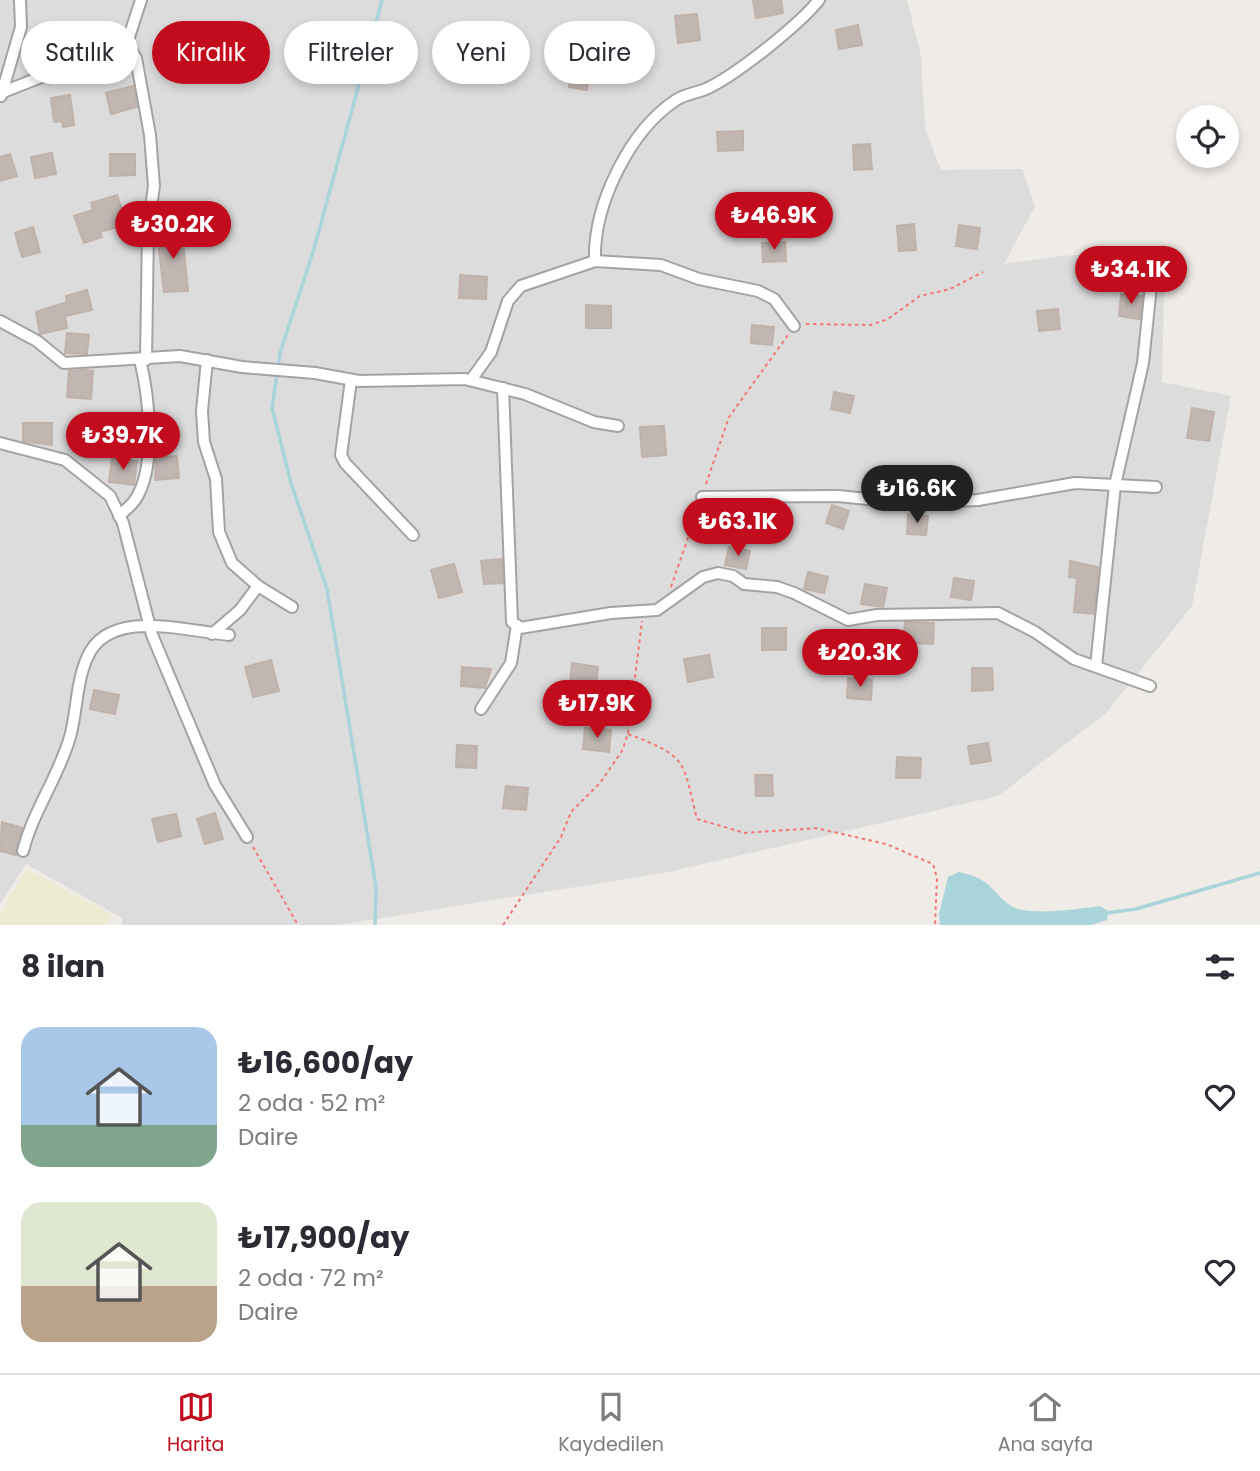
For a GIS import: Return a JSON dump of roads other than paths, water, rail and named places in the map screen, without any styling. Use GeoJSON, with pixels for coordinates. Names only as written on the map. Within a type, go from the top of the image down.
{"type":"FeatureCollection","features":[{"type":"Feature","properties":{"kind":"street"},"geometry":{"type":"LineString","coordinates":[[1,95],[21,27],[20,0]]}},
{"type":"Feature","properties":{"kind":"street"},"geometry":{"type":"LineString","coordinates":[[134,21],[141,0]]}},
{"type":"Feature","properties":{"kind":"street"},"geometry":{"type":"LineString","coordinates":[[595,261],[598,219],[610,187],[636,141],[655,116],[678,99],[707,88],[733,71],[809,13],[819,0]]}},
{"type":"Feature","properties":{"kind":"street"},"geometry":{"type":"LineString","coordinates":[[119,516],[136,500],[149,450],[149,410],[143,360],[148,229],[154,186],[150,135],[138,69]]}},
{"type":"Feature","properties":{"kind":"street"},"geometry":{"type":"LineString","coordinates":[[1,95],[28,84]]}},
{"type":"Feature","properties":{"kind":"street"},"geometry":{"type":"LineString","coordinates":[[471,380],[491,352],[508,301],[521,286],[595,261],[661,265],[699,279],[758,291],[774,299],[794,326]]}},
{"type":"Feature","properties":{"kind":"street"},"geometry":{"type":"LineString","coordinates":[[1096,666],[1115,485],[1143,363],[1152,276]]}},
{"type":"Feature","properties":{"kind":"street"},"geometry":{"type":"LineString","coordinates":[[0,321],[37,341],[64,363],[180,356],[351,380],[471,380],[503,388],[594,422],[618,426]]}},
{"type":"Feature","properties":{"kind":"street"},"geometry":{"type":"LineString","coordinates":[[208,360],[204,442],[216,480],[219,532],[233,563],[258,586],[292,607]]}},
{"type":"Feature","properties":{"kind":"street"},"geometry":{"type":"LineString","coordinates":[[351,380],[341,455],[345,463],[413,535]]}},
{"type":"Feature","properties":{"kind":"street"},"geometry":{"type":"LineString","coordinates":[[503,388],[512,622],[517,625],[527,628],[663,607],[703,577],[718,573],[733,576],[744,584],[777,587],[794,593],[848,620],[877,615],[998,613],[1035,632],[1074,659],[1150,685]]}},
{"type":"Feature","properties":{"kind":"street"},"geometry":{"type":"LineString","coordinates":[[0,443],[65,460],[110,496],[140,579],[150,625],[215,785],[247,837]]}},
{"type":"Feature","properties":{"kind":"street"},"geometry":{"type":"LineString","coordinates":[[702,497],[838,496],[906,503],[978,500],[1075,483],[1156,487]]}},
{"type":"Feature","properties":{"kind":"street"},"geometry":{"type":"LineString","coordinates":[[212,634],[240,610],[258,586]]}},
{"type":"Feature","properties":{"kind":"street"},"geometry":{"type":"LineString","coordinates":[[23,851],[30,822],[49,790],[70,737],[87,657],[100,637],[124,627],[150,625],[229,635]]}},
{"type":"Feature","properties":{"kind":"street"},"geometry":{"type":"LineString","coordinates":[[481,709],[510,663],[517,625]]}},
{"type":"Feature","properties":{"kind":"water"},"geometry":{"type":"Polygon","coordinates":[[[959,872],[979,878],[1006,902],[1021,910],[1055,911],[1100,906],[1108,911],[1107,920],[1091,925],[940,925],[939,914],[948,877],[959,872]]]}},
{"type":"Feature","properties":{"kind":"waterway"},"geometry":{"type":"LineString","coordinates":[[375,925],[376,887],[327,589],[291,483],[272,408],[280,353],[314,249],[382,0]]}},
{"type":"Feature","properties":{"kind":"waterway"},"geometry":{"type":"LineString","coordinates":[[1106,913],[1136,909],[1260,873]]}}]}
